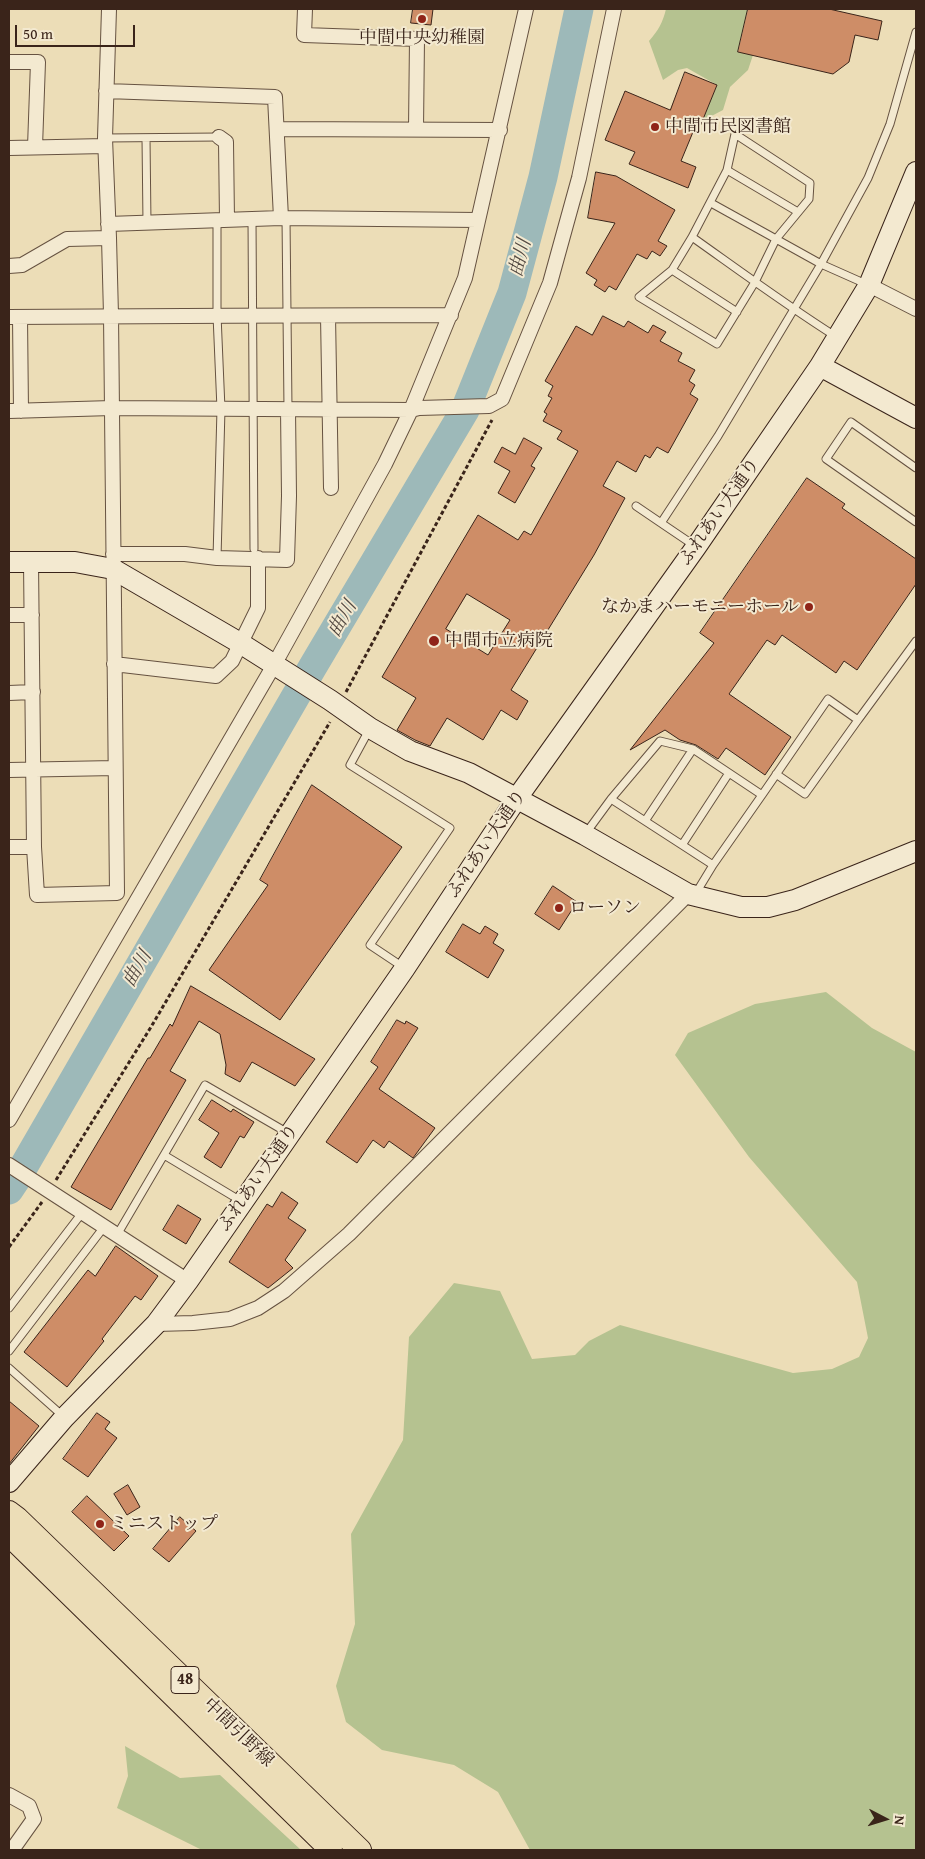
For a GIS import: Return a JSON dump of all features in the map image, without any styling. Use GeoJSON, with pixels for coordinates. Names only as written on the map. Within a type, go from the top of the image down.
{"type":"FeatureCollection","features":[{"type":"Feature","properties":{"kind":"main road","name":"中間引野線"},"geometry":{"type":"LineString","coordinates":[[9,1512],[360,1850]]}},
{"type":"Feature","properties":{"kind":"main road","name":"中間引野線"},"geometry":{"type":"LineString","coordinates":[[9,1535],[331,1850]]}},
{"type":"Feature","properties":{"kind":"street"},"geometry":{"type":"LineString","coordinates":[[31,562],[34,846],[37,896],[117,893],[111,315],[105,142],[110,9]]}},
{"type":"Feature","properties":{"kind":"street"},"geometry":{"type":"LineString","coordinates":[[304,9],[304,35],[417,39],[416,129]]}},
{"type":"Feature","properties":{"kind":"street"},"geometry":{"type":"LineString","coordinates":[[9,1120],[280,668],[415,408],[465,278],[526,9]]}},
{"type":"Feature","properties":{"kind":"street"},"geometry":{"type":"LineString","coordinates":[[451,315],[287,317],[111,315],[14,317],[15,411],[112,408],[415,408],[489,406],[502,399],[550,283],[579,178],[614,9]]}},
{"type":"Feature","properties":{"kind":"street"},"geometry":{"type":"LineString","coordinates":[[9,62],[38,62],[35,147]]}},
{"type":"Feature","properties":{"kind":"street"},"geometry":{"type":"LineString","coordinates":[[106,91],[275,97],[283,218]]}},
{"type":"Feature","properties":{"kind":"street"},"geometry":{"type":"LineString","coordinates":[[277,129],[500,130]]}},
{"type":"Feature","properties":{"kind":"street"},"geometry":{"type":"LineString","coordinates":[[219,137],[226,142],[222,220]]}},
{"type":"Feature","properties":{"kind":"street"},"geometry":{"type":"LineString","coordinates":[[9,148],[105,142]]}},
{"type":"Feature","properties":{"kind":"street","name":"ふれあい大通り"},"geometry":{"type":"LineString","coordinates":[[9,1482],[64,1418],[156,1324],[188,1282],[406,968],[517,798],[696,547],[838,338],[869,285],[916,172]]}},
{"type":"Feature","properties":{"kind":"street"},"geometry":{"type":"LineString","coordinates":[[9,266],[22,265],[67,239],[147,222],[283,218],[478,220]]}},
{"type":"Feature","properties":{"kind":"street"},"geometry":{"type":"LineString","coordinates":[[869,285],[916,309]]}},
{"type":"Feature","properties":{"kind":"street"},"geometry":{"type":"LineString","coordinates":[[328,316],[331,488]]}},
{"type":"Feature","properties":{"kind":"street"},"geometry":{"type":"LineString","coordinates":[[820,366],[916,418]]}},
{"type":"Feature","properties":{"kind":"street"},"geometry":{"type":"LineString","coordinates":[[9,562],[113,562],[185,554],[217,558],[256,554],[287,560],[289,496],[288,409]]}},
{"type":"Feature","properties":{"kind":"street"},"geometry":{"type":"LineString","coordinates":[[114,664],[216,676],[232,661],[258,608],[256,554]]}},
{"type":"Feature","properties":{"kind":"street"},"geometry":{"type":"LineString","coordinates":[[113,562],[280,668],[370,728],[410,751],[469,773],[691,894],[741,907],[768,907],[796,900],[916,851]]}},
{"type":"Feature","properties":{"kind":"street"},"geometry":{"type":"LineString","coordinates":[[9,615],[32,615]]}},
{"type":"Feature","properties":{"kind":"street"},"geometry":{"type":"LineString","coordinates":[[9,693],[33,692]]}},
{"type":"Feature","properties":{"kind":"street"},"geometry":{"type":"LineString","coordinates":[[9,770],[115,768]]}},
{"type":"Feature","properties":{"kind":"street"},"geometry":{"type":"LineString","coordinates":[[9,847],[34,846]]}},
{"type":"Feature","properties":{"kind":"street"},"geometry":{"type":"LineString","coordinates":[[156,1324],[230,1319],[258,1308],[284,1291],[356,1228],[691,894]]}},
{"type":"Feature","properties":{"kind":"street"},"geometry":{"type":"LineString","coordinates":[[9,1165],[188,1282]]}},
{"type":"Feature","properties":{"kind":"street"},"geometry":{"type":"LineString","coordinates":[[9,1795],[29,1806],[34,1819],[12,1850]]}},
{"type":"Feature","properties":{"kind":"lane"},"geometry":{"type":"LineString","coordinates":[[661,523],[718,436],[794,310],[868,178],[890,124],[916,32]]}},
{"type":"Feature","properties":{"kind":"lane"},"geometry":{"type":"LineString","coordinates":[[735,134],[810,183],[809,199],[776,239],[755,282],[717,344],[639,296],[672,270],[728,170],[735,134]]}},
{"type":"Feature","properties":{"kind":"lane"},"geometry":{"type":"LineString","coordinates":[[105,142],[146,138],[219,137]]}},
{"type":"Feature","properties":{"kind":"lane"},"geometry":{"type":"LineString","coordinates":[[146,138],[147,222]]}},
{"type":"Feature","properties":{"kind":"lane"},"geometry":{"type":"LineString","coordinates":[[728,170],[798,212]]}},
{"type":"Feature","properties":{"kind":"lane"},"geometry":{"type":"LineString","coordinates":[[711,203],[821,264],[869,285]]}},
{"type":"Feature","properties":{"kind":"lane"},"geometry":{"type":"LineString","coordinates":[[283,218],[288,409]]}},
{"type":"Feature","properties":{"kind":"lane"},"geometry":{"type":"LineString","coordinates":[[252,219],[256,554]]}},
{"type":"Feature","properties":{"kind":"lane"},"geometry":{"type":"LineString","coordinates":[[217,558],[221,409],[217,315],[222,220]]}},
{"type":"Feature","properties":{"kind":"lane"},"geometry":{"type":"LineString","coordinates":[[692,237],[794,310],[838,338]]}},
{"type":"Feature","properties":{"kind":"lane"},"geometry":{"type":"LineString","coordinates":[[672,270],[737,312]]}},
{"type":"Feature","properties":{"kind":"lane"},"geometry":{"type":"LineString","coordinates":[[916,468],[851,422],[826,458],[916,522]]}},
{"type":"Feature","properties":{"kind":"lane"},"geometry":{"type":"LineString","coordinates":[[636,506],[696,547]]}},
{"type":"Feature","properties":{"kind":"lane"},"geometry":{"type":"LineString","coordinates":[[776,774],[805,794],[916,641]]}},
{"type":"Feature","properties":{"kind":"lane"},"geometry":{"type":"LineString","coordinates":[[691,894],[762,796],[828,699],[858,720]]}},
{"type":"Feature","properties":{"kind":"lane"},"geometry":{"type":"LineString","coordinates":[[370,728],[350,766],[450,828],[370,946],[406,968]]}},
{"type":"Feature","properties":{"kind":"lane"},"geometry":{"type":"LineString","coordinates":[[585,835],[660,741],[693,749],[762,796]]}},
{"type":"Feature","properties":{"kind":"lane"},"geometry":{"type":"LineString","coordinates":[[645,821],[693,749]]}},
{"type":"Feature","properties":{"kind":"lane"},"geometry":{"type":"LineString","coordinates":[[682,845],[729,773]]}},
{"type":"Feature","properties":{"kind":"lane"},"geometry":{"type":"LineString","coordinates":[[612,799],[713,865]]}},
{"type":"Feature","properties":{"kind":"lane"},"geometry":{"type":"LineString","coordinates":[[117,1236],[205,1086],[290,1135]]}},
{"type":"Feature","properties":{"kind":"lane"},"geometry":{"type":"LineString","coordinates":[[164,1155],[243,1202]]}},
{"type":"Feature","properties":{"kind":"lane"},"geometry":{"type":"LineString","coordinates":[[9,1308],[82,1213]]}},
{"type":"Feature","properties":{"kind":"lane"},"geometry":{"type":"LineString","coordinates":[[9,1351],[104,1227]]}},
{"type":"Feature","properties":{"kind":"lane"},"geometry":{"type":"LineString","coordinates":[[9,1368],[64,1418]]}},
{"type":"Feature","properties":{"kind":"path"},"geometry":{"type":"LineString","coordinates":[[9,1247],[49,1192],[151,1027],[334,703],[502,399]]}},
{"type":"Feature","properties":{"kind":"green space"},"geometry":{"type":"Polygon","coordinates":[[[666,9],[748,9],[738,51],[753,55],[748,70],[730,87],[723,110],[702,121],[717,85],[687,68],[678,70],[663,80],[649,41],[660,26],[666,9]]]}},
{"type":"Feature","properties":{"kind":"green space"},"geometry":{"type":"Polygon","coordinates":[[[826,992],[872,1028],[916,1052],[916,1850],[530,1850],[498,1792],[454,1765],[382,1750],[346,1722],[336,1686],[355,1624],[351,1534],[403,1440],[409,1337],[454,1283],[500,1291],[532,1359],[575,1355],[589,1341],[620,1325],[793,1373],[832,1369],[859,1357],[868,1338],[857,1282],[749,1157],[675,1055],[688,1033],[755,1004],[826,992]]]}},
{"type":"Feature","properties":{"kind":"green space"},"geometry":{"type":"Polygon","coordinates":[[[125,1746],[180,1778],[220,1775],[301,1850],[202,1850],[117,1808],[128,1776],[125,1746]]]}},
{"type":"Feature","properties":{"kind":"building","name":"中間中央幼稚園"},"geometry":{"type":"Polygon","coordinates":[[[413,9],[433,9],[431,25],[411,23],[413,9]]]}},
{"type":"Feature","properties":{"kind":"building"},"geometry":{"type":"Polygon","coordinates":[[[748,9],[829,9],[882,21],[878,40],[855,35],[849,62],[833,74],[738,52],[748,9]]]}},
{"type":"Feature","properties":{"kind":"building","name":"中間市民図書館"},"geometry":{"type":"Polygon","coordinates":[[[685,72],[717,85],[697,134],[693,132],[681,161],[696,167],[688,188],[629,164],[635,152],[605,140],[625,91],[670,110],[685,72]]]}},
{"type":"Feature","properties":{"kind":"building"},"geometry":{"type":"Polygon","coordinates":[[[596,172],[616,176],[675,210],[658,241],[667,246],[660,256],[652,251],[647,259],[637,254],[616,290],[609,286],[605,292],[594,285],[597,280],[586,273],[615,223],[588,218],[596,172]]]}},
{"type":"Feature","properties":{"kind":"building"},"geometry":{"type":"Polygon","coordinates":[[[603,316],[624,327],[628,321],[648,333],[653,325],[666,332],[660,341],[682,353],[678,361],[695,370],[689,381],[695,385],[690,394],[698,399],[668,453],[657,447],[650,458],[645,455],[636,472],[617,461],[603,486],[625,498],[594,555],[511,690],[528,701],[517,720],[501,710],[483,740],[447,718],[430,746],[415,740],[397,730],[416,698],[382,677],[478,515],[518,540],[524,531],[531,535],[578,451],[557,439],[562,431],[543,421],[547,414],[544,412],[552,398],[548,396],[553,386],[545,381],[576,326],[592,335],[603,316]],[[467,594],[446,629],[488,655],[510,620],[467,594]]]}},
{"type":"Feature","properties":{"kind":"building"},"geometry":{"type":"Polygon","coordinates":[[[524,438],[542,448],[531,466],[535,468],[515,503],[498,493],[510,471],[494,462],[502,447],[515,454],[524,438]]]}},
{"type":"Feature","properties":{"kind":"building","name":"なかまハーモニーホール"},"geometry":{"type":"Polygon","coordinates":[[[807,478],[845,504],[842,508],[916,559],[916,584],[857,670],[844,661],[836,673],[782,635],[775,645],[767,640],[729,694],[791,737],[765,775],[726,748],[718,759],[696,745],[680,740],[665,730],[630,750],[714,643],[700,633],[807,478]]]}},
{"type":"Feature","properties":{"kind":"building"},"geometry":{"type":"Polygon","coordinates":[[[312,785],[402,847],[280,1020],[209,970],[268,885],[260,880],[312,785]]]}},
{"type":"Feature","properties":{"kind":"building","name":"ローソン"},"geometry":{"type":"Polygon","coordinates":[[[553,886],[577,902],[559,930],[535,914],[553,886]]]}},
{"type":"Feature","properties":{"kind":"building"},"geometry":{"type":"Polygon","coordinates":[[[463,924],[480,934],[485,926],[498,934],[493,943],[504,950],[488,978],[446,952],[463,924]]]}},
{"type":"Feature","properties":{"kind":"building"},"geometry":{"type":"Polygon","coordinates":[[[191,986],[315,1059],[295,1086],[252,1062],[240,1082],[225,1074],[226,1065],[220,1034],[199,1021],[170,1071],[186,1080],[111,1210],[71,1187],[148,1058],[150,1058],[170,1024],[172,1026],[191,986]]]}},
{"type":"Feature","properties":{"kind":"building"},"geometry":{"type":"Polygon","coordinates":[[[397,1020],[405,1024],[406,1021],[418,1028],[379,1089],[435,1128],[413,1158],[389,1141],[384,1148],[373,1140],[357,1163],[326,1142],[378,1067],[371,1062],[397,1020]]]}},
{"type":"Feature","properties":{"kind":"building"},"geometry":{"type":"Polygon","coordinates":[[[212,1100],[231,1112],[233,1109],[254,1122],[244,1138],[240,1136],[221,1168],[204,1157],[219,1133],[199,1120],[212,1100]]]}},
{"type":"Feature","properties":{"kind":"building"},"geometry":{"type":"Polygon","coordinates":[[[282,1192],[298,1203],[288,1218],[306,1230],[285,1260],[293,1268],[268,1288],[229,1262],[267,1204],[272,1207],[282,1192]]]}},
{"type":"Feature","properties":{"kind":"building"},"geometry":{"type":"Polygon","coordinates":[[[178,1205],[201,1219],[186,1244],[163,1230],[178,1205]]]}},
{"type":"Feature","properties":{"kind":"building"},"geometry":{"type":"Polygon","coordinates":[[[116,1246],[158,1276],[141,1300],[135,1296],[102,1339],[104,1341],[67,1387],[24,1352],[88,1270],[95,1276],[116,1246]]]}},
{"type":"Feature","properties":{"kind":"building"},"geometry":{"type":"Polygon","coordinates":[[[9,1401],[39,1426],[9,1464],[9,1401]]]}},
{"type":"Feature","properties":{"kind":"building"},"geometry":{"type":"Polygon","coordinates":[[[97,1413],[110,1422],[105,1429],[117,1438],[88,1477],[63,1459],[97,1413]]]}},
{"type":"Feature","properties":{"kind":"building"},"geometry":{"type":"Polygon","coordinates":[[[128,1485],[140,1507],[127,1515],[114,1494],[128,1485]]]}},
{"type":"Feature","properties":{"kind":"building","name":"ミニストップ"},"geometry":{"type":"Polygon","coordinates":[[[87,1496],[129,1536],[114,1551],[72,1512],[87,1496]]]}},
{"type":"Feature","properties":{"kind":"building"},"geometry":{"type":"Polygon","coordinates":[[[180,1517],[196,1531],[169,1562],[153,1549],[180,1517]]]}},
{"type":"Feature","properties":{"kind":"waterway","name":"曲川"},"geometry":{"type":"LineString","coordinates":[[9,1190],[312,668],[465,410],[512,293],[543,177],[579,9]]}},
{"type":"Feature","properties":{"kind":"place","name":"中間中央幼稚園"},"geometry":{"type":"Point","coordinates":[422,19]}},
{"type":"Feature","properties":{"kind":"place","name":"中間市民図書館"},"geometry":{"type":"Point","coordinates":[655,127]}},
{"type":"Feature","properties":{"kind":"place","name":"なかまハーモニーホール"},"geometry":{"type":"Point","coordinates":[809,607]}},
{"type":"Feature","properties":{"kind":"place","name":"中間市立病院"},"geometry":{"type":"Point","coordinates":[434,641]}},
{"type":"Feature","properties":{"kind":"place","name":"ローソン"},"geometry":{"type":"Point","coordinates":[559,908]}},
{"type":"Feature","properties":{"kind":"place","name":"ミニストップ"},"geometry":{"type":"Point","coordinates":[100,1524]}}]}
